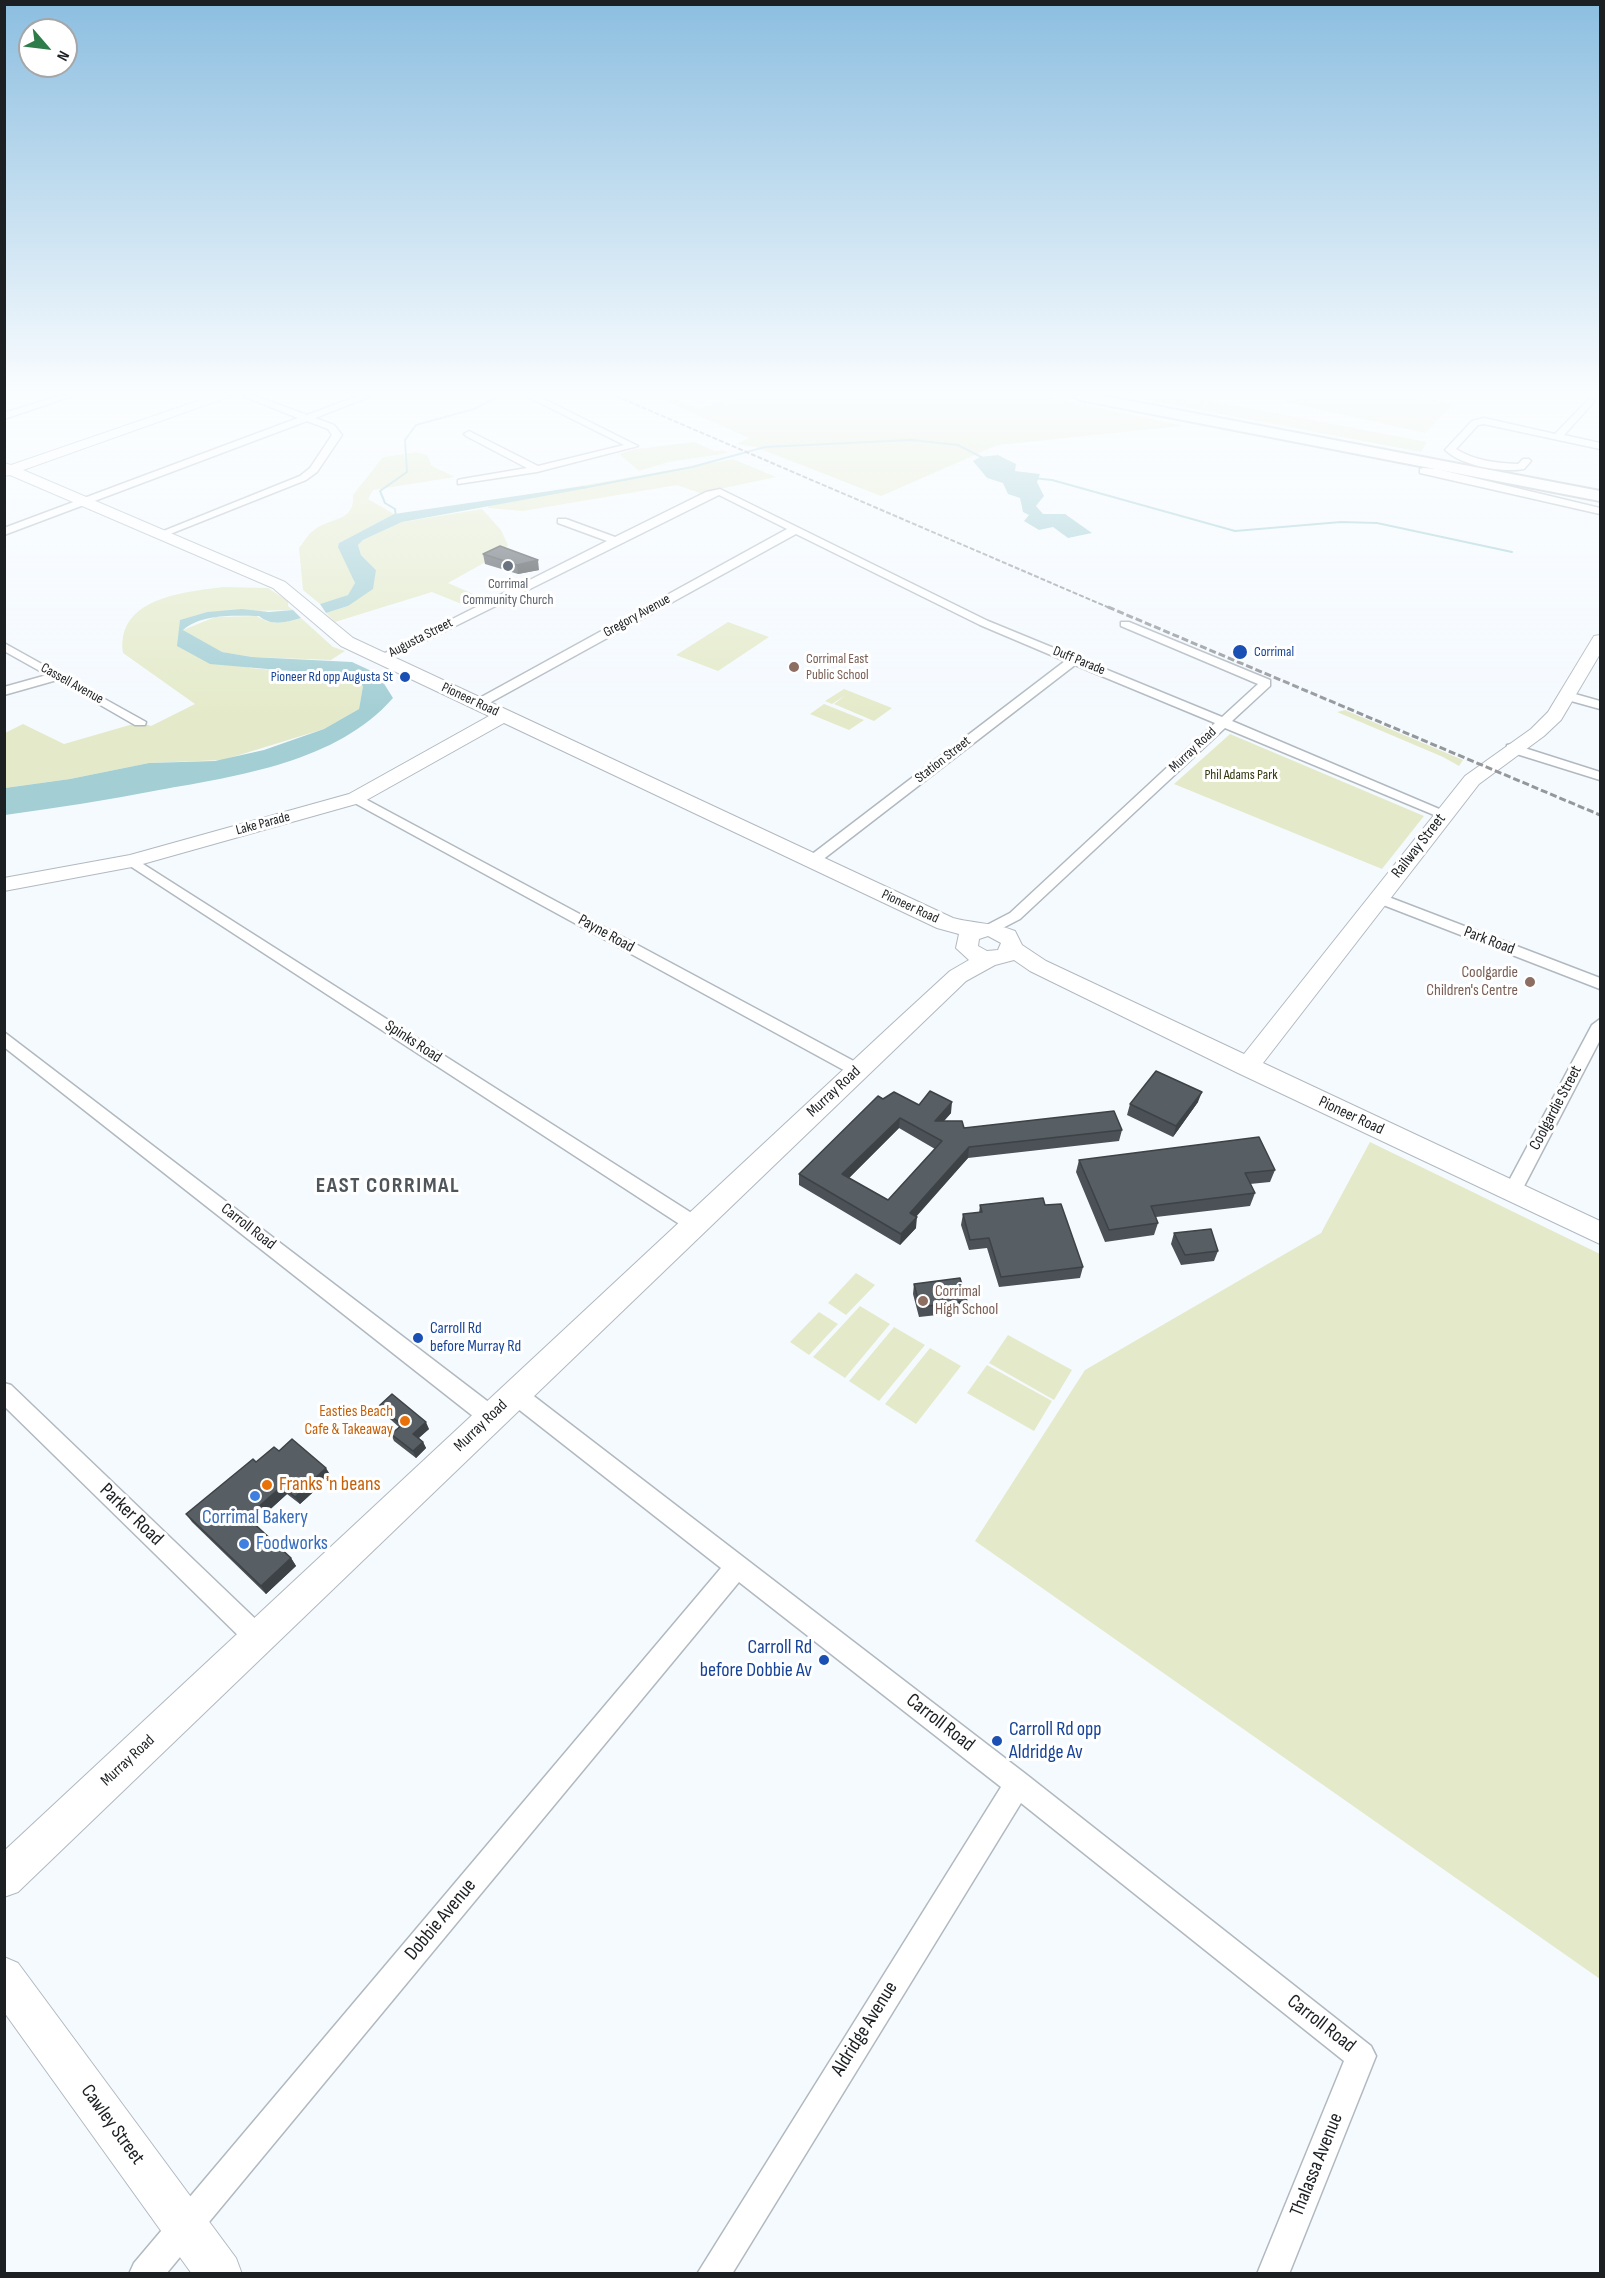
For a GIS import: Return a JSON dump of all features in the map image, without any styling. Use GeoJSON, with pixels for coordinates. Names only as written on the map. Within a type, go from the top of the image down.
{"type":"FeatureCollection","features":[{"type":"Feature","properties":{"kind":"main road","name":"Pioneer Road"},"geometry":{"type":"LineString","coordinates":[[85,502],[279,585],[340,639],[945,923],[992,941],[1038,966],[1247,1067],[1600,1233]]}},
{"type":"Feature","properties":{"kind":"main road","name":"Railway Street"},"geometry":{"type":"LineString","coordinates":[[1247,1067],[1477,774],[1547,724],[1568,696],[1600,640]]}},
{"type":"Feature","properties":{"kind":"main road","name":"Lake Parade"},"geometry":{"type":"LineString","coordinates":[[4,885],[132,861],[356,798],[502,716]]}},
{"type":"Feature","properties":{"kind":"main road","name":"Murray Road"},"geometry":{"type":"LineString","coordinates":[[4,1878],[958,976],[992,941]]}},
{"type":"Feature","properties":{"kind":"main road","name":"Cawley Street"},"geometry":{"type":"LineString","coordinates":[[4,1977],[220,2274]]}},
{"type":"Feature","properties":{"kind":"street"},"geometry":{"type":"LineString","coordinates":[[4,532],[79,502]]}},
{"type":"Feature","properties":{"kind":"street"},"geometry":{"type":"LineString","coordinates":[[161,534],[240,502]]}},
{"type":"Feature","properties":{"kind":"street","name":"Augusta Street"},"geometry":{"type":"LineString","coordinates":[[381,658],[693,502]]}},
{"type":"Feature","properties":{"kind":"street","name":"Duff Parade"},"geometry":{"type":"LineString","coordinates":[[741,502],[984,623],[1444,814]]}},
{"type":"Feature","properties":{"kind":"street"},"geometry":{"type":"LineString","coordinates":[[1564,502],[1600,511]]}},
{"type":"Feature","properties":{"kind":"street"},"geometry":{"type":"LineString","coordinates":[[562,521],[616,541]]}},
{"type":"Feature","properties":{"kind":"street","name":"Gregory Avenue"},"geometry":{"type":"LineString","coordinates":[[478,704],[796,529]]}},
{"type":"Feature","properties":{"kind":"street","name":"Murray Road"},"geometry":{"type":"LineString","coordinates":[[992,941],[1223,721],[1266,683],[1125,624]]}},
{"type":"Feature","properties":{"kind":"street","name":"Cassell Avenue"},"geometry":{"type":"LineString","coordinates":[[4,646],[140,722]]}},
{"type":"Feature","properties":{"kind":"street","name":"Station Street"},"geometry":{"type":"LineString","coordinates":[[812,861],[1075,659]]}},
{"type":"Feature","properties":{"kind":"street"},"geometry":{"type":"LineString","coordinates":[[4,691],[59,676]]}},
{"type":"Feature","properties":{"kind":"street"},"geometry":{"type":"LineString","coordinates":[[1568,696],[1600,705]]}},
{"type":"Feature","properties":{"kind":"street"},"geometry":{"type":"LineString","coordinates":[[1512,748],[1600,776]]}},
{"type":"Feature","properties":{"kind":"street","name":"Payne Road"},"geometry":{"type":"LineString","coordinates":[[356,798],[857,1070]]}},
{"type":"Feature","properties":{"kind":"street","name":"Spinks Road"},"geometry":{"type":"LineString","coordinates":[[132,861],[694,1224]]}},
{"type":"Feature","properties":{"kind":"street","name":"Park Road"},"geometry":{"type":"LineString","coordinates":[[1378,898],[1600,984]]}},
{"type":"Feature","properties":{"kind":"street","name":"Coolgardie Street"},"geometry":{"type":"LineString","coordinates":[[1512,1192],[1600,1025]]}},
{"type":"Feature","properties":{"kind":"street","name":"Carroll Road"},"geometry":{"type":"LineString","coordinates":[[4,1038],[503,1406],[738,1566],[1361,2056]]}},
{"type":"Feature","properties":{"kind":"street","name":"Parker Road"},"geometry":{"type":"LineString","coordinates":[[4,1392],[258,1638]]}},
{"type":"Feature","properties":{"kind":"street","name":"Dobbie Avenue"},"geometry":{"type":"LineString","coordinates":[[144,2274],[738,1566]]}},
{"type":"Feature","properties":{"kind":"street","name":"Aldridge Avenue"},"geometry":{"type":"LineString","coordinates":[[713,2274],[1018,1784]]}},
{"type":"Feature","properties":{"kind":"street","name":"Thalassa Avenue"},"geometry":{"type":"LineString","coordinates":[[1273,2274],[1361,2056]]}},
{"type":"Feature","properties":{"kind":"green space"},"geometry":{"type":"Polygon","coordinates":[[[374,502],[394,514],[339,543],[355,583],[349,595],[320,604],[303,590],[299,548],[314,530],[346,515],[353,504],[374,502]]]}},
{"type":"Feature","properties":{"kind":"green space"},"geometry":{"type":"Polygon","coordinates":[[[489,502],[574,502],[523,511],[488,508],[489,502]]]}},
{"type":"Feature","properties":{"kind":"green space"},"geometry":{"type":"Polygon","coordinates":[[[482,509],[501,530],[508,545],[500,554],[448,583],[485,599],[469,607],[432,592],[335,622],[326,613],[348,606],[376,570],[361,555],[358,545],[363,540],[402,522],[482,509]]]}},
{"type":"Feature","properties":{"kind":"green space"},"geometry":{"type":"Polygon","coordinates":[[[224,587],[268,588],[288,601],[288,606],[293,610],[207,612],[181,620],[181,631],[250,668],[348,676],[363,686],[359,709],[324,729],[223,760],[149,763],[70,779],[5,788],[5,733],[23,724],[64,744],[140,722],[151,726],[195,704],[123,653],[124,635],[130,620],[141,609],[156,601],[190,592],[224,587]]]}},
{"type":"Feature","properties":{"kind":"green space"},"geometry":{"type":"Polygon","coordinates":[[[257,616],[279,623],[301,618],[333,647],[345,651],[331,660],[252,657],[221,652],[183,630],[215,617],[257,616]]]}},
{"type":"Feature","properties":{"kind":"green space"},"geometry":{"type":"Polygon","coordinates":[[[728,622],[769,637],[718,671],[676,655],[728,622]]]}},
{"type":"Feature","properties":{"kind":"green space"},"geometry":{"type":"Polygon","coordinates":[[[844,689],[892,708],[874,721],[834,704],[846,695],[832,704],[825,701],[844,689]]]}},
{"type":"Feature","properties":{"kind":"green space"},"geometry":{"type":"Polygon","coordinates":[[[824,704],[864,720],[849,730],[810,714],[824,704]]]}},
{"type":"Feature","properties":{"kind":"green space"},"geometry":{"type":"Polygon","coordinates":[[[1345,710],[1463,760],[1459,766],[1337,712],[1345,710]]]}},
{"type":"Feature","properties":{"kind":"green space","name":"Phil Adams Park"},"geometry":{"type":"Polygon","coordinates":[[[1230,734],[1424,816],[1382,869],[1174,784],[1230,734]]]}},
{"type":"Feature","properties":{"kind":"green space"},"geometry":{"type":"Polygon","coordinates":[[[1370,1142],[1600,1254],[1600,1979],[975,1541],[1085,1370],[1321,1233],[1370,1142]]]}},
{"type":"Feature","properties":{"kind":"green space"},"geometry":{"type":"Polygon","coordinates":[[[856,1273],[875,1285],[846,1315],[828,1303],[856,1273]]]}},
{"type":"Feature","properties":{"kind":"green space"},"geometry":{"type":"Polygon","coordinates":[[[860,1306],[890,1324],[845,1378],[813,1357],[860,1306]]]}},
{"type":"Feature","properties":{"kind":"green space"},"geometry":{"type":"Polygon","coordinates":[[[819,1312],[838,1324],[809,1355],[790,1342],[819,1312]]]}},
{"type":"Feature","properties":{"kind":"green space"},"geometry":{"type":"Polygon","coordinates":[[[894,1327],[925,1345],[879,1401],[849,1381],[894,1327]]]}},
{"type":"Feature","properties":{"kind":"green space"},"geometry":{"type":"Polygon","coordinates":[[[1008,1335],[1072,1370],[1054,1400],[989,1363],[1008,1335]]]}},
{"type":"Feature","properties":{"kind":"green space"},"geometry":{"type":"Polygon","coordinates":[[[930,1348],[961,1366],[916,1424],[885,1404],[930,1348]]]}},
{"type":"Feature","properties":{"kind":"green space"},"geometry":{"type":"Polygon","coordinates":[[[987,1365],[1052,1401],[1034,1431],[967,1393],[987,1365]]]}},
{"type":"Feature","properties":{"kind":"water"},"geometry":{"type":"Polygon","coordinates":[[[473,502],[510,502],[402,522],[363,540],[358,545],[361,555],[376,570],[373,589],[348,606],[326,613],[320,604],[348,595],[355,583],[338,547],[339,543],[394,514],[473,502]]]}},
{"type":"Feature","properties":{"kind":"water"},"geometry":{"type":"Polygon","coordinates":[[[1021,502],[1039,502],[1036,506],[1043,514],[1065,514],[1092,533],[1068,538],[1053,527],[1039,530],[1024,521],[1029,515],[1023,512],[1021,502]]]}},
{"type":"Feature","properties":{"kind":"water"},"geometry":{"type":"Polygon","coordinates":[[[242,609],[269,612],[293,610],[301,618],[280,623],[269,622],[259,616],[219,617],[200,621],[183,630],[222,652],[252,657],[352,662],[378,674],[393,698],[370,720],[344,737],[315,752],[285,763],[189,785],[5,815],[5,788],[70,779],[149,763],[215,761],[264,750],[324,729],[359,709],[363,686],[348,676],[210,664],[177,646],[180,620],[207,612],[242,609]]]}},
{"type":"Feature","properties":{"kind":"building"},"geometry":{"type":"Polygon","coordinates":[[[500,546],[538,560],[517,565],[483,554],[500,546]]]}},
{"type":"Feature","properties":{"kind":"building"},"geometry":{"type":"Polygon","coordinates":[[[1156,1071],[1202,1092],[1176,1126],[1130,1104],[1156,1071]]]}},
{"type":"Feature","properties":{"kind":"building"},"geometry":{"type":"Polygon","coordinates":[[[930,1091],[952,1102],[935,1121],[962,1121],[964,1128],[1114,1111],[1122,1130],[969,1147],[910,1213],[917,1217],[901,1234],[799,1174],[878,1096],[883,1099],[894,1092],[919,1105],[930,1091]],[[900,1118],[842,1174],[888,1200],[942,1141],[900,1118]]]}},
{"type":"Feature","properties":{"kind":"building"},"geometry":{"type":"Polygon","coordinates":[[[1259,1137],[1275,1170],[1245,1173],[1255,1193],[1151,1206],[1158,1223],[1109,1230],[1079,1160],[1259,1137]]]}},
{"type":"Feature","properties":{"kind":"building"},"geometry":{"type":"Polygon","coordinates":[[[1043,1198],[1045,1205],[1061,1204],[1083,1267],[1001,1277],[989,1238],[970,1240],[963,1214],[982,1212],[980,1205],[1043,1198]]]}},
{"type":"Feature","properties":{"kind":"building"},"geometry":{"type":"Polygon","coordinates":[[[1211,1229],[1218,1251],[1185,1255],[1174,1233],[1211,1229]]]}},
{"type":"Feature","properties":{"kind":"building"},"geometry":{"type":"Polygon","coordinates":[[[960,1278],[967,1301],[920,1307],[914,1284],[960,1278]]]}},
{"type":"Feature","properties":{"kind":"building"},"geometry":{"type":"Polygon","coordinates":[[[392,1394],[426,1422],[413,1434],[423,1442],[413,1451],[391,1434],[402,1425],[379,1406],[392,1394]]]}},
{"type":"Feature","properties":{"kind":"building"},"geometry":{"type":"Polygon","coordinates":[[[292,1439],[326,1468],[295,1497],[282,1486],[247,1517],[291,1558],[261,1586],[186,1514],[253,1459],[256,1462],[274,1447],[279,1451],[292,1439]]]}},
{"type":"Feature","properties":{"kind":"waterway"},"geometry":{"type":"LineString","coordinates":[[385,502],[395,509],[396,517]]}},
{"type":"Feature","properties":{"kind":"waterway"},"geometry":{"type":"LineString","coordinates":[[1132,502],[1235,531],[1341,522],[1377,523],[1512,552]]}},
{"type":"Feature","properties":{"kind":"railway"},"geometry":{"type":"LineString","coordinates":[[864,502],[1112,609]]}},
{"type":"Feature","properties":{"kind":"railway"},"geometry":{"type":"LineString","coordinates":[[1108,607],[1600,815]]}},
{"type":"Feature","properties":{"kind":"place","name":"Corrimal Community Church"},"geometry":{"type":"Point","coordinates":[508,566]}},
{"type":"Feature","properties":{"kind":"place","name":"Corrimal"},"geometry":{"type":"Point","coordinates":[1240,652]}},
{"type":"Feature","properties":{"kind":"place","name":"Corrimal East Public School"},"geometry":{"type":"Point","coordinates":[794,667]}},
{"type":"Feature","properties":{"kind":"place","name":"Pioneer Rd opp Augusta St"},"geometry":{"type":"Point","coordinates":[405,677]}},
{"type":"Feature","properties":{"kind":"place","name":"Coolgardie Children's Centre"},"geometry":{"type":"Point","coordinates":[1530,982]}},
{"type":"Feature","properties":{"kind":"place","name":"Corrimal High School"},"geometry":{"type":"Point","coordinates":[923,1301]}},
{"type":"Feature","properties":{"kind":"place","name":"Carroll Rd before Murray Rd"},"geometry":{"type":"Point","coordinates":[418,1338]}},
{"type":"Feature","properties":{"kind":"place","name":"Easties Beach Cafe & Takeaway"},"geometry":{"type":"Point","coordinates":[405,1421]}},
{"type":"Feature","properties":{"kind":"place","name":"Franks 'n beans"},"geometry":{"type":"Point","coordinates":[267,1485]}},
{"type":"Feature","properties":{"kind":"place","name":"Corrimal Bakery"},"geometry":{"type":"Point","coordinates":[255,1496]}},
{"type":"Feature","properties":{"kind":"place","name":"Foodworks"},"geometry":{"type":"Point","coordinates":[244,1544]}},
{"type":"Feature","properties":{"kind":"place","name":"Carroll Rd before Dobbie Av"},"geometry":{"type":"Point","coordinates":[824,1660]}},
{"type":"Feature","properties":{"kind":"place","name":"Carroll Rd opp Aldridge Av"},"geometry":{"type":"Point","coordinates":[997,1741]}},
{"type":"Feature","properties":{"kind":"district","name":"EAST CORRIMAL"},"geometry":{"type":"Point","coordinates":[388,1186]}}]}
